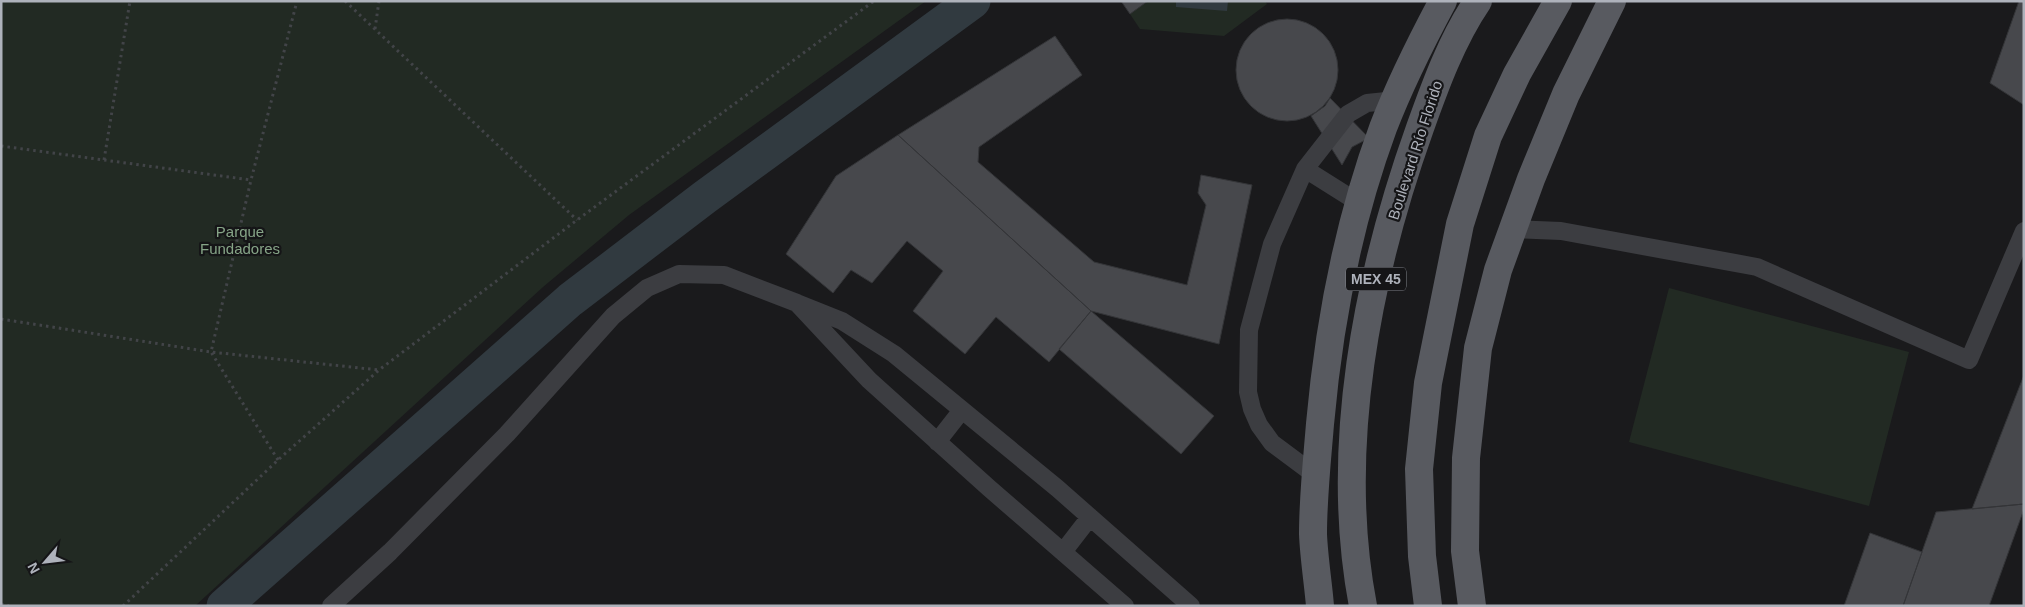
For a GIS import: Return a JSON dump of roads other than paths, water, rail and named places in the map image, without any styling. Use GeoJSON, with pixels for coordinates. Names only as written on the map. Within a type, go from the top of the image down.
{"type":"FeatureCollection","features":[{"type":"Feature","properties":{"kind":"main road"},"geometry":{"type":"LineString","coordinates":[[1320,606],[1314,535],[1315,475],[1324,373],[1334,315],[1359,203],[1384,128],[1420,44],[1443,1]]}},
{"type":"Feature","properties":{"kind":"main road","name":"Boulevard Río Florido"},"geometry":{"type":"LineString","coordinates":[[1363,606],[1357,574],[1352,495],[1356,395],[1374,285],[1399,186],[1438,77],[1478,1]]}},
{"type":"Feature","properties":{"kind":"main road"},"geometry":{"type":"LineString","coordinates":[[1428,606],[1422,556],[1419,469],[1428,383],[1460,224],[1488,136],[1517,74],[1558,1]]}},
{"type":"Feature","properties":{"kind":"main road"},"geometry":{"type":"LineString","coordinates":[[1472,606],[1465,551],[1466,458],[1478,348],[1498,270],[1531,178],[1566,94],[1612,1]]}},
{"type":"Feature","properties":{"kind":"lane"},"geometry":{"type":"LineString","coordinates":[[1315,475],[1272,442],[1259,425],[1252,409],[1248,392],[1249,330],[1272,244],[1305,168],[1348,114],[1367,102],[1396,100]]}},
{"type":"Feature","properties":{"kind":"lane"},"geometry":{"type":"LineString","coordinates":[[1305,168],[1359,203]]}},
{"type":"Feature","properties":{"kind":"lane"},"geometry":{"type":"LineString","coordinates":[[1512,229],[1561,231],[1757,268],[1969,360],[2024,231]]}},
{"type":"Feature","properties":{"kind":"lane"},"geometry":{"type":"LineString","coordinates":[[331,606],[390,552],[507,434],[613,316],[647,288],[679,274],[724,275],[842,322],[894,354],[1090,517],[1191,606]]}},
{"type":"Feature","properties":{"kind":"lane"},"geometry":{"type":"LineString","coordinates":[[797,303],[869,380],[936,442],[1125,606]]}},
{"type":"Feature","properties":{"kind":"lane"},"geometry":{"type":"LineString","coordinates":[[936,442],[962,410]]}},
{"type":"Feature","properties":{"kind":"lane"},"geometry":{"type":"LineString","coordinates":[[1063,552],[1090,517]]}},
{"type":"Feature","properties":{"kind":"waterway"},"geometry":{"type":"LineString","coordinates":[[224,606],[570,300],[705,197],[973,1]]}},
{"type":"Feature","properties":{"kind":"park label","name":"Parque Fundadores"},"geometry":{"type":"Point","coordinates":[240,240]}}]}
